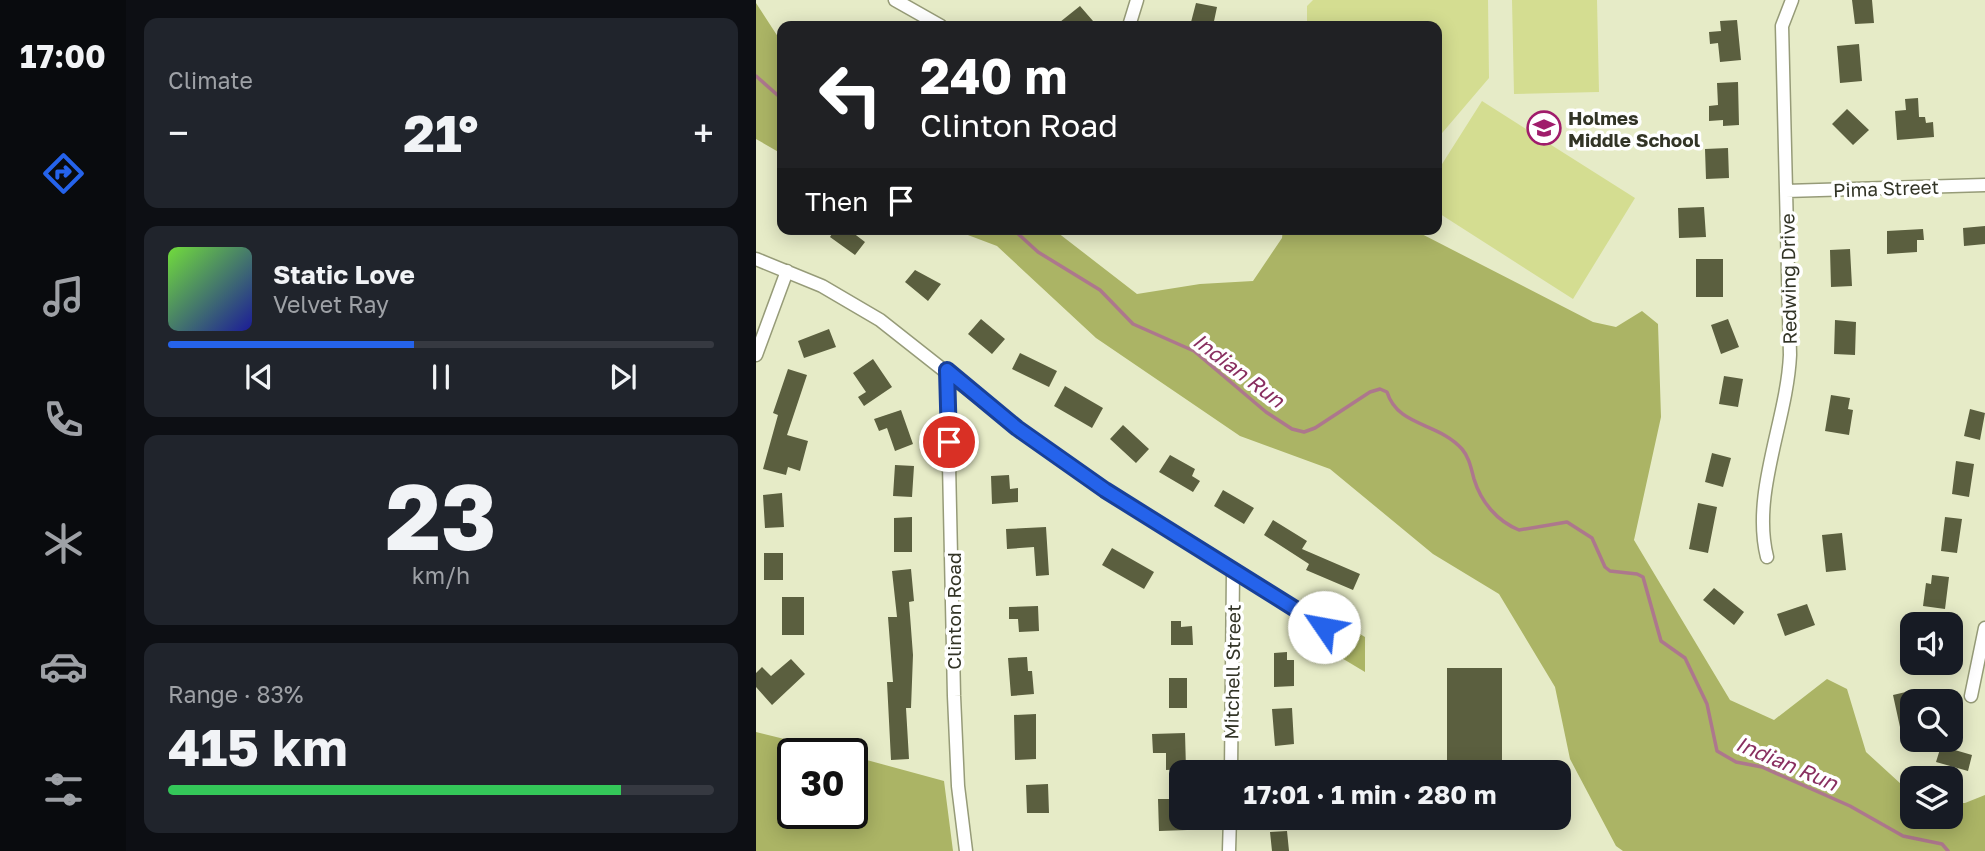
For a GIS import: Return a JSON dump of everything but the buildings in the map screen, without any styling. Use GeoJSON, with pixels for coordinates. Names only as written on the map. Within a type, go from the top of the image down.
{"type":"FeatureCollection","features":[{"type":"Feature","properties":{"kind":"street"},"geometry":{"type":"LineString","coordinates":[[895,0],[932,21]]}},
{"type":"Feature","properties":{"kind":"street"},"geometry":{"type":"LineString","coordinates":[[1131,21],[1137,0]]}},
{"type":"Feature","properties":{"kind":"street","name":"Redwing Drive"},"geometry":{"type":"LineString","coordinates":[[1767,557],[1761,520],[1787,391],[1790,355],[1782,26],[1792,0]]}},
{"type":"Feature","properties":{"kind":"street","name":"Pima Street"},"geometry":{"type":"LineString","coordinates":[[1786,191],[1985,185]]}},
{"type":"Feature","properties":{"kind":"street"},"geometry":{"type":"LineString","coordinates":[[756,259],[850,301],[947,370],[1064,462],[1233,572],[1324,627]]}},
{"type":"Feature","properties":{"kind":"street"},"geometry":{"type":"LineString","coordinates":[[756,355],[787,271]]}},
{"type":"Feature","properties":{"kind":"street","name":"Clinton Road"},"geometry":{"type":"LineString","coordinates":[[947,370],[954,696],[958,786],[966,851]]}},
{"type":"Feature","properties":{"kind":"street","name":"Mitchell Street"},"geometry":{"type":"LineString","coordinates":[[1231,760],[1233,572]]}},
{"type":"Feature","properties":{"kind":"street"},"geometry":{"type":"LineString","coordinates":[[1971,696],[1985,628]]}},
{"type":"Feature","properties":{"kind":"street"},"geometry":{"type":"LineString","coordinates":[[1229,851],[1230,830]]}},
{"type":"Feature","properties":{"kind":"green space"},"geometry":{"type":"Polygon","coordinates":[[[1313,0],[1488,0],[1489,78],[1442,133],[1442,21],[1307,21],[1307,6],[1313,0]]]}},
{"type":"Feature","properties":{"kind":"green space"},"geometry":{"type":"Polygon","coordinates":[[[1512,0],[1597,0],[1599,92],[1514,94],[1512,0]]]}},
{"type":"Feature","properties":{"kind":"green space"},"geometry":{"type":"Polygon","coordinates":[[[756,3],[777,35],[777,151],[756,139],[756,3]]]}},
{"type":"Feature","properties":{"kind":"green space"},"geometry":{"type":"Polygon","coordinates":[[[1482,101],[1635,198],[1573,299],[1442,215],[1442,164],[1482,101]]]}},
{"type":"Feature","properties":{"kind":"green space"},"geometry":{"type":"Polygon","coordinates":[[[968,235],[1061,235],[1137,294],[1200,284],[1253,281],[1282,235],[1424,235],[1593,322],[1616,327],[1642,311],[1658,324],[1661,417],[1634,540],[1730,700],[1774,720],[1827,679],[1847,689],[1866,752],[1900,783],[1900,829],[1963,829],[1963,803],[1985,795],[1985,851],[1623,851],[1616,846],[1570,759],[1555,687],[1499,594],[1433,554],[1330,469],[1240,436],[1096,338],[997,246],[968,235]]]}},
{"type":"Feature","properties":{"kind":"green space"},"geometry":{"type":"Polygon","coordinates":[[[1330,616],[1365,637],[1365,672],[1315,642],[1330,616]]]}},
{"type":"Feature","properties":{"kind":"green space"},"geometry":{"type":"Polygon","coordinates":[[[756,732],[780,738],[777,738],[777,829],[868,829],[868,760],[944,781],[953,851],[756,851],[756,732]]]}},
{"type":"Feature","properties":{"kind":"waterway","name":"Indian Run"},"geometry":{"type":"LineString","coordinates":[[756,76],[777,95]]}},
{"type":"Feature","properties":{"kind":"waterway","name":"Indian Run"},"geometry":{"type":"LineString","coordinates":[[1020,235],[1038,252],[1100,290],[1133,324],[1194,351],[1266,412],[1292,429],[1304,432],[1315,428],[1370,392],[1380,389],[1387,392],[1400,412],[1442,434],[1462,449],[1481,495],[1491,510],[1504,521],[1519,530],[1567,522],[1592,538],[1605,567],[1610,571],[1643,577],[1661,641],[1685,658],[1707,704],[1717,751],[1736,762],[1762,767],[1850,806],[1903,836],[1942,844],[1948,851]]}},
{"type":"Feature","properties":{"kind":"place","name":"Holmes Middle School"},"geometry":{"type":"Point","coordinates":[1544,128]}},
{"type":"Feature","properties":{"kind":"route"},"geometry":{"type":"LineString","coordinates":[[949,442],[947,370],[1017,428],[1105,490],[1324,627]]}}]}
